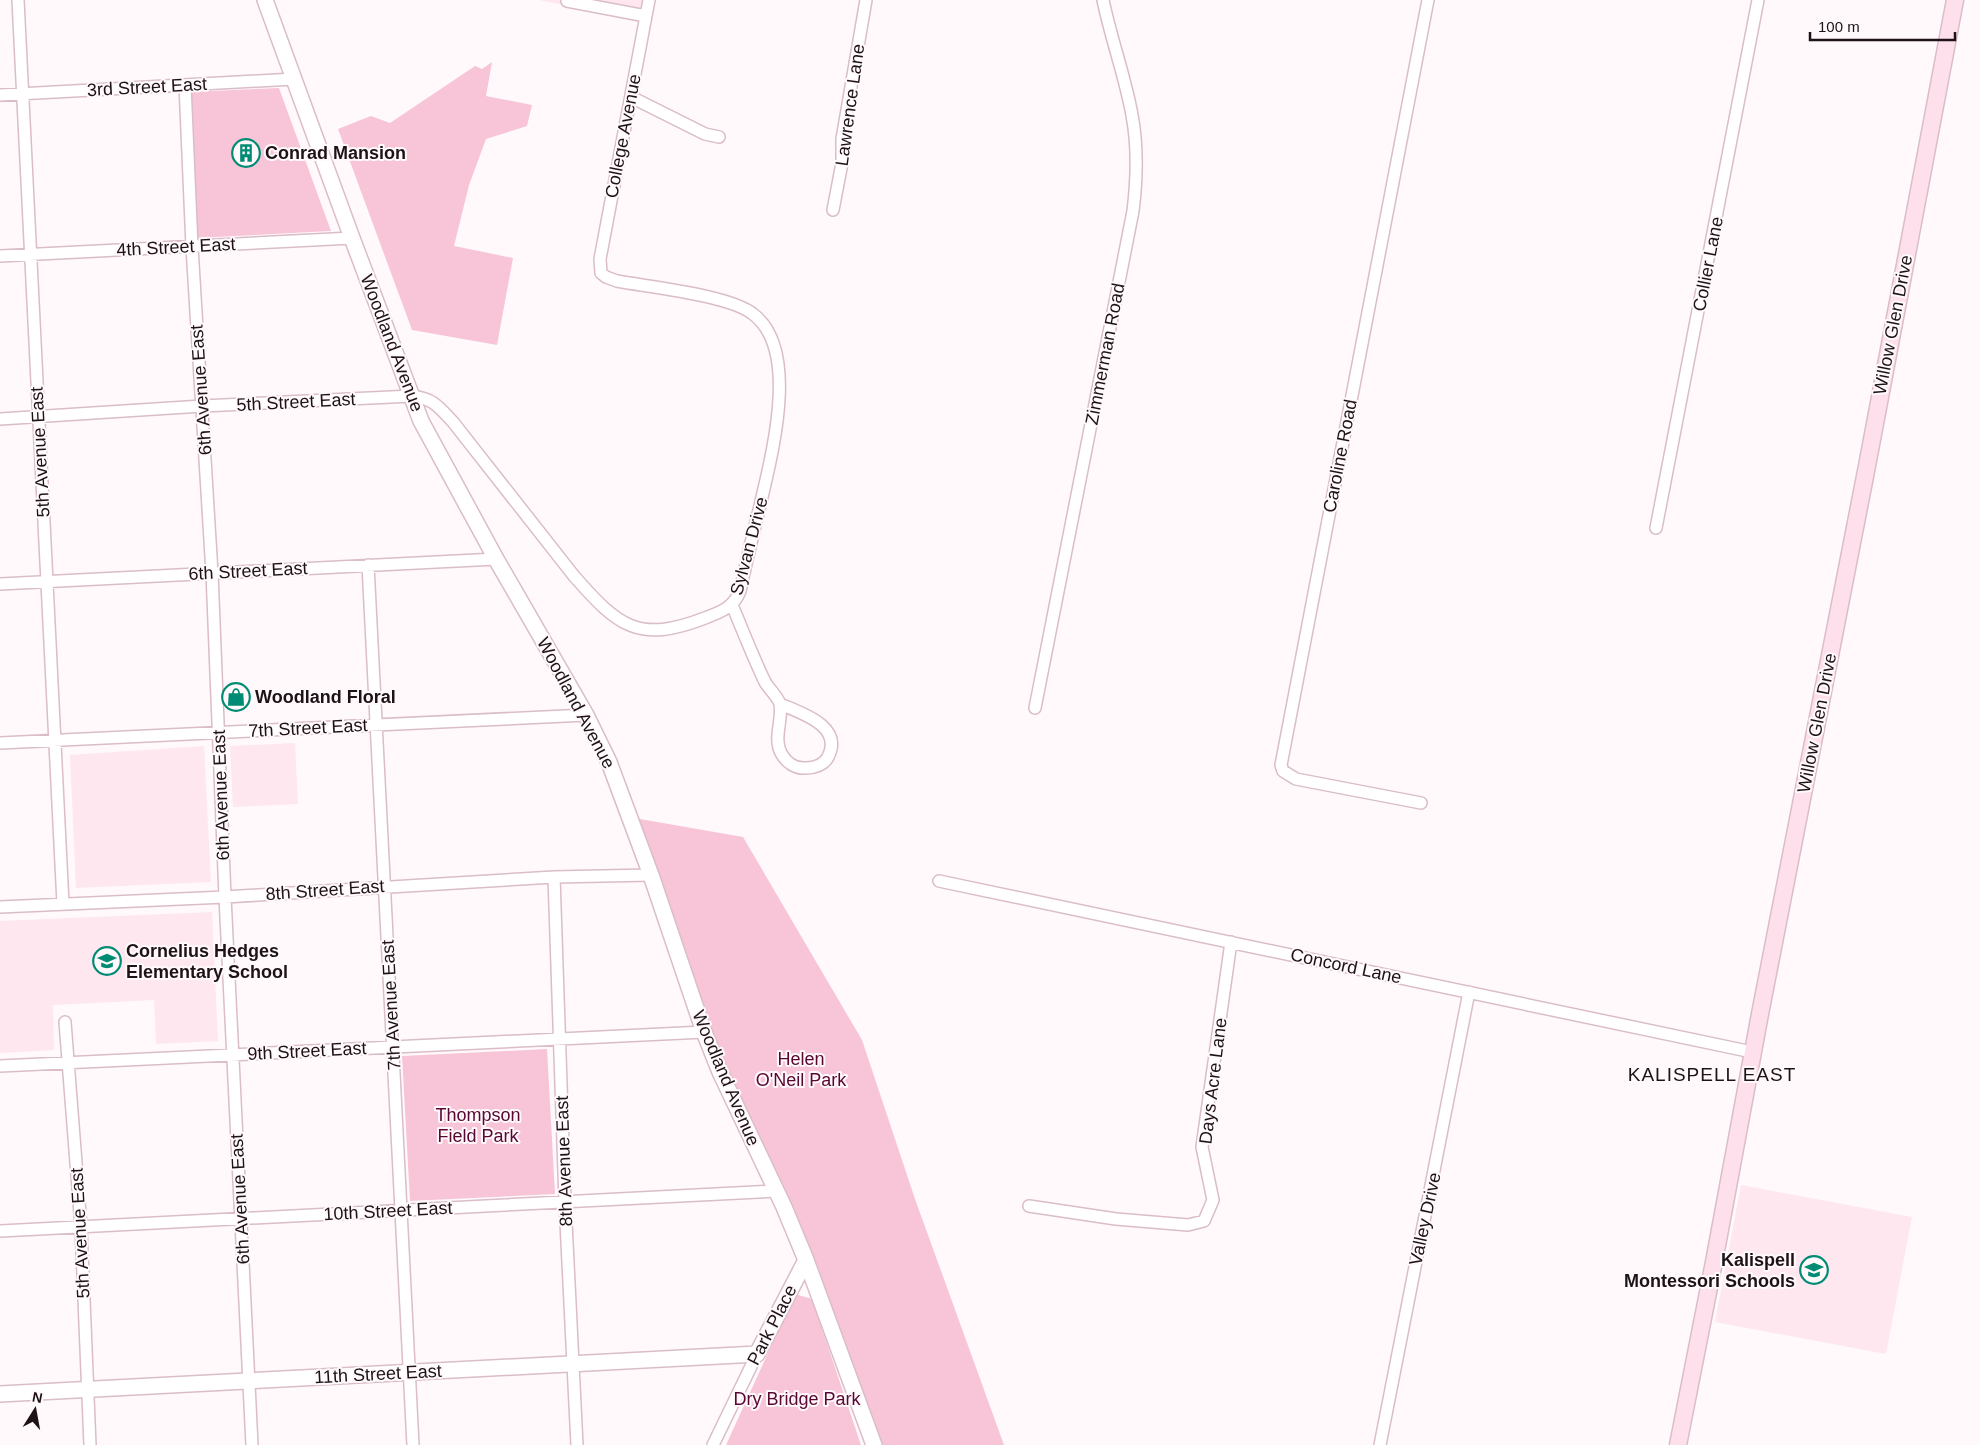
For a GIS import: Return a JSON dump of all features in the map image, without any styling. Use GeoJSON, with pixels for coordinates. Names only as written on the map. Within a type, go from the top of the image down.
{"type":"FeatureCollection","features":[{"type":"Feature","properties":{"kind":"main road","name":"Willow Glen Drive"},"geometry":{"type":"LineString","coordinates":[[1678,1445],[1955,0]]}},
{"type":"Feature","properties":{"kind":"street","name":"5th Avenue East"},"geometry":{"type":"LineString","coordinates":[[18,0],[63,904]]}},
{"type":"Feature","properties":{"kind":"street","name":"Woodland Avenue"},"geometry":{"type":"LineString","coordinates":[[265,0],[421,421],[496,559],[586,715],[609,762],[651,876],[704,1032],[720,1072],[784,1207],[806,1260],[874,1445]]}},
{"type":"Feature","properties":{"kind":"street","name":"College Avenue"},"geometry":{"type":"LineString","coordinates":[[601,273],[600,259],[649,0]]}},
{"type":"Feature","properties":{"kind":"street","name":"Lawrence Lane"},"geometry":{"type":"LineString","coordinates":[[833,210],[842,163],[842,139],[866,0]]}},
{"type":"Feature","properties":{"kind":"street","name":"Zimmerman Road"},"geometry":{"type":"LineString","coordinates":[[1035,708],[1133,211],[1136,180],[1136,151],[1132,116],[1103,0]]}},
{"type":"Feature","properties":{"kind":"street","name":"Caroline Road"},"geometry":{"type":"LineString","coordinates":[[1421,802],[1296,779],[1283,771],[1281,765],[1428,0]]}},
{"type":"Feature","properties":{"kind":"street","name":"Collier Lane"},"geometry":{"type":"LineString","coordinates":[[1656,528],[1758,0]]}},
{"type":"Feature","properties":{"kind":"street"},"geometry":{"type":"LineString","coordinates":[[567,1],[646,16]]}},
{"type":"Feature","properties":{"kind":"street","name":"3rd Street East"},"geometry":{"type":"LineString","coordinates":[[0,95],[294,79]]}},
{"type":"Feature","properties":{"kind":"street","name":"6th Avenue East"},"geometry":{"type":"LineString","coordinates":[[185,85],[192,247],[220,732],[225,897],[252,1445]]}},
{"type":"Feature","properties":{"kind":"street"},"geometry":{"type":"LineString","coordinates":[[631,98],[705,134],[719,138]]}},
{"type":"Feature","properties":{"kind":"street","name":"4th Street East"},"geometry":{"type":"LineString","coordinates":[[0,256],[352,238]]}},
{"type":"Feature","properties":{"kind":"street","name":"Sylvan Drive"},"geometry":{"type":"LineString","coordinates":[[412,396],[426,398],[435,402],[453,422],[574,576],[595,600],[616,618],[639,629],[660,630],[700,620],[732,605],[740,591],[778,421],[780,391],[777,360],[769,333],[762,322],[740,306],[713,298],[617,281],[601,273]]}},
{"type":"Feature","properties":{"kind":"street","name":"5th Street East"},"geometry":{"type":"LineString","coordinates":[[0,419],[202,406],[412,396]]}},
{"type":"Feature","properties":{"kind":"street","name":"6th Street East"},"geometry":{"type":"LineString","coordinates":[[0,584],[496,559]]}},
{"type":"Feature","properties":{"kind":"street","name":"7th Avenue East"},"geometry":{"type":"LineString","coordinates":[[368,565],[413,1445]]}},
{"type":"Feature","properties":{"kind":"street"},"geometry":{"type":"LineString","coordinates":[[732,605],[766,684],[780,704],[807,716],[824,727],[831,735],[832,747],[828,759],[818,766],[804,769],[789,764],[780,752],[778,734],[780,704]]}},
{"type":"Feature","properties":{"kind":"street","name":"7th Street East"},"geometry":{"type":"LineString","coordinates":[[0,743],[586,715]]}},
{"type":"Feature","properties":{"kind":"street","name":"8th Street East"},"geometry":{"type":"LineString","coordinates":[[0,907],[225,897],[554,876],[651,876]]}},
{"type":"Feature","properties":{"kind":"street","name":"8th Avenue East"},"geometry":{"type":"LineString","coordinates":[[554,876],[565,1202],[577,1445]]}},
{"type":"Feature","properties":{"kind":"street","name":"Concord Lane"},"geometry":{"type":"LineString","coordinates":[[940,881],[1752,1052]]}},
{"type":"Feature","properties":{"kind":"street","name":"Days Acre Lane"},"geometry":{"type":"LineString","coordinates":[[1029,1206],[1116,1218],[1188,1225],[1204,1220],[1213,1200],[1202,1146],[1231,942]]}},
{"type":"Feature","properties":{"kind":"street","name":"Valley Drive"},"geometry":{"type":"LineString","coordinates":[[1380,1445],[1469,992]]}},
{"type":"Feature","properties":{"kind":"street","name":"5th Avenue East"},"geometry":{"type":"LineString","coordinates":[[65,1022],[81,1227],[90,1445]]}},
{"type":"Feature","properties":{"kind":"street","name":"9th Street East"},"geometry":{"type":"LineString","coordinates":[[0,1066],[704,1032]]}},
{"type":"Feature","properties":{"kind":"street","name":"10th Street East"},"geometry":{"type":"LineString","coordinates":[[0,1231],[776,1192]]}},
{"type":"Feature","properties":{"kind":"street","name":"Park Place"},"geometry":{"type":"LineString","coordinates":[[713,1445],[757,1354],[806,1260]]}},
{"type":"Feature","properties":{"kind":"street","name":"11th Street East"},"geometry":{"type":"LineString","coordinates":[[0,1394],[757,1354]]}},
{"type":"Feature","properties":{"kind":"shaded area"},"geometry":{"type":"Polygon","coordinates":[[[539,0],[642,0],[638,20],[539,0]]]}},
{"type":"Feature","properties":{"kind":"shaded area"},"geometry":{"type":"Polygon","coordinates":[[[295,743],[298,804],[233,807],[230,746],[295,743]]]}},
{"type":"Feature","properties":{"kind":"shaded area"},"geometry":{"type":"Polygon","coordinates":[[[204,746],[211,882],[76,888],[70,755],[204,746]]]}},
{"type":"Feature","properties":{"kind":"shaded area","name":"Cornelius Hedges Elementary School"},"geometry":{"type":"Polygon","coordinates":[[[212,912],[218,1041],[156,1044],[154,1000],[53,1005],[54,1050],[0,1053],[0,921],[212,912]]]}},
{"type":"Feature","properties":{"kind":"shaded area","name":"Kalispell Montessori Schools"},"geometry":{"type":"Polygon","coordinates":[[[1741,1185],[1912,1217],[1886,1354],[1715,1322],[1741,1185]]]}},
{"type":"Feature","properties":{"kind":"green space"},"geometry":{"type":"Polygon","coordinates":[[[492,62],[486,96],[532,105],[527,126],[486,139],[469,185],[454,246],[513,258],[497,345],[412,330],[338,129],[371,116],[390,123],[475,66],[482,69],[492,62]]]}},
{"type":"Feature","properties":{"kind":"green space"},"geometry":{"type":"Polygon","coordinates":[[[279,88],[331,231],[197,238],[189,92],[279,88]]]}},
{"type":"Feature","properties":{"kind":"green space","name":"Helen O'Neil Park"},"geometry":{"type":"Polygon","coordinates":[[[634,818],[743,837],[862,1040],[915,1199],[1004,1445],[881,1445],[779,1176],[752,1125],[712,1034],[634,818]]]}},
{"type":"Feature","properties":{"kind":"green space","name":"Thompson Field Park"},"geometry":{"type":"Polygon","coordinates":[[[547,1049],[555,1194],[410,1201],[402,1056],[547,1049]]]}},
{"type":"Feature","properties":{"kind":"green space","name":"Dry Bridge Park"},"geometry":{"type":"Polygon","coordinates":[[[795,1294],[812,1299],[861,1445],[726,1445],[795,1294]]]}},
{"type":"Feature","properties":{"kind":"place","name":"Conrad Mansion"},"geometry":{"type":"Point","coordinates":[246,153]}},
{"type":"Feature","properties":{"kind":"place","name":"Woodland Floral"},"geometry":{"type":"Point","coordinates":[236,697]}},
{"type":"Feature","properties":{"kind":"place","name":"Cornelius Hedges Elementary School"},"geometry":{"type":"Point","coordinates":[107,961]}},
{"type":"Feature","properties":{"kind":"place","name":"Kalispell Montessori Schools"},"geometry":{"type":"Point","coordinates":[1814,1270]}},
{"type":"Feature","properties":{"kind":"district","name":"KALISPELL EAST"},"geometry":{"type":"Point","coordinates":[1712,1074]}}]}
